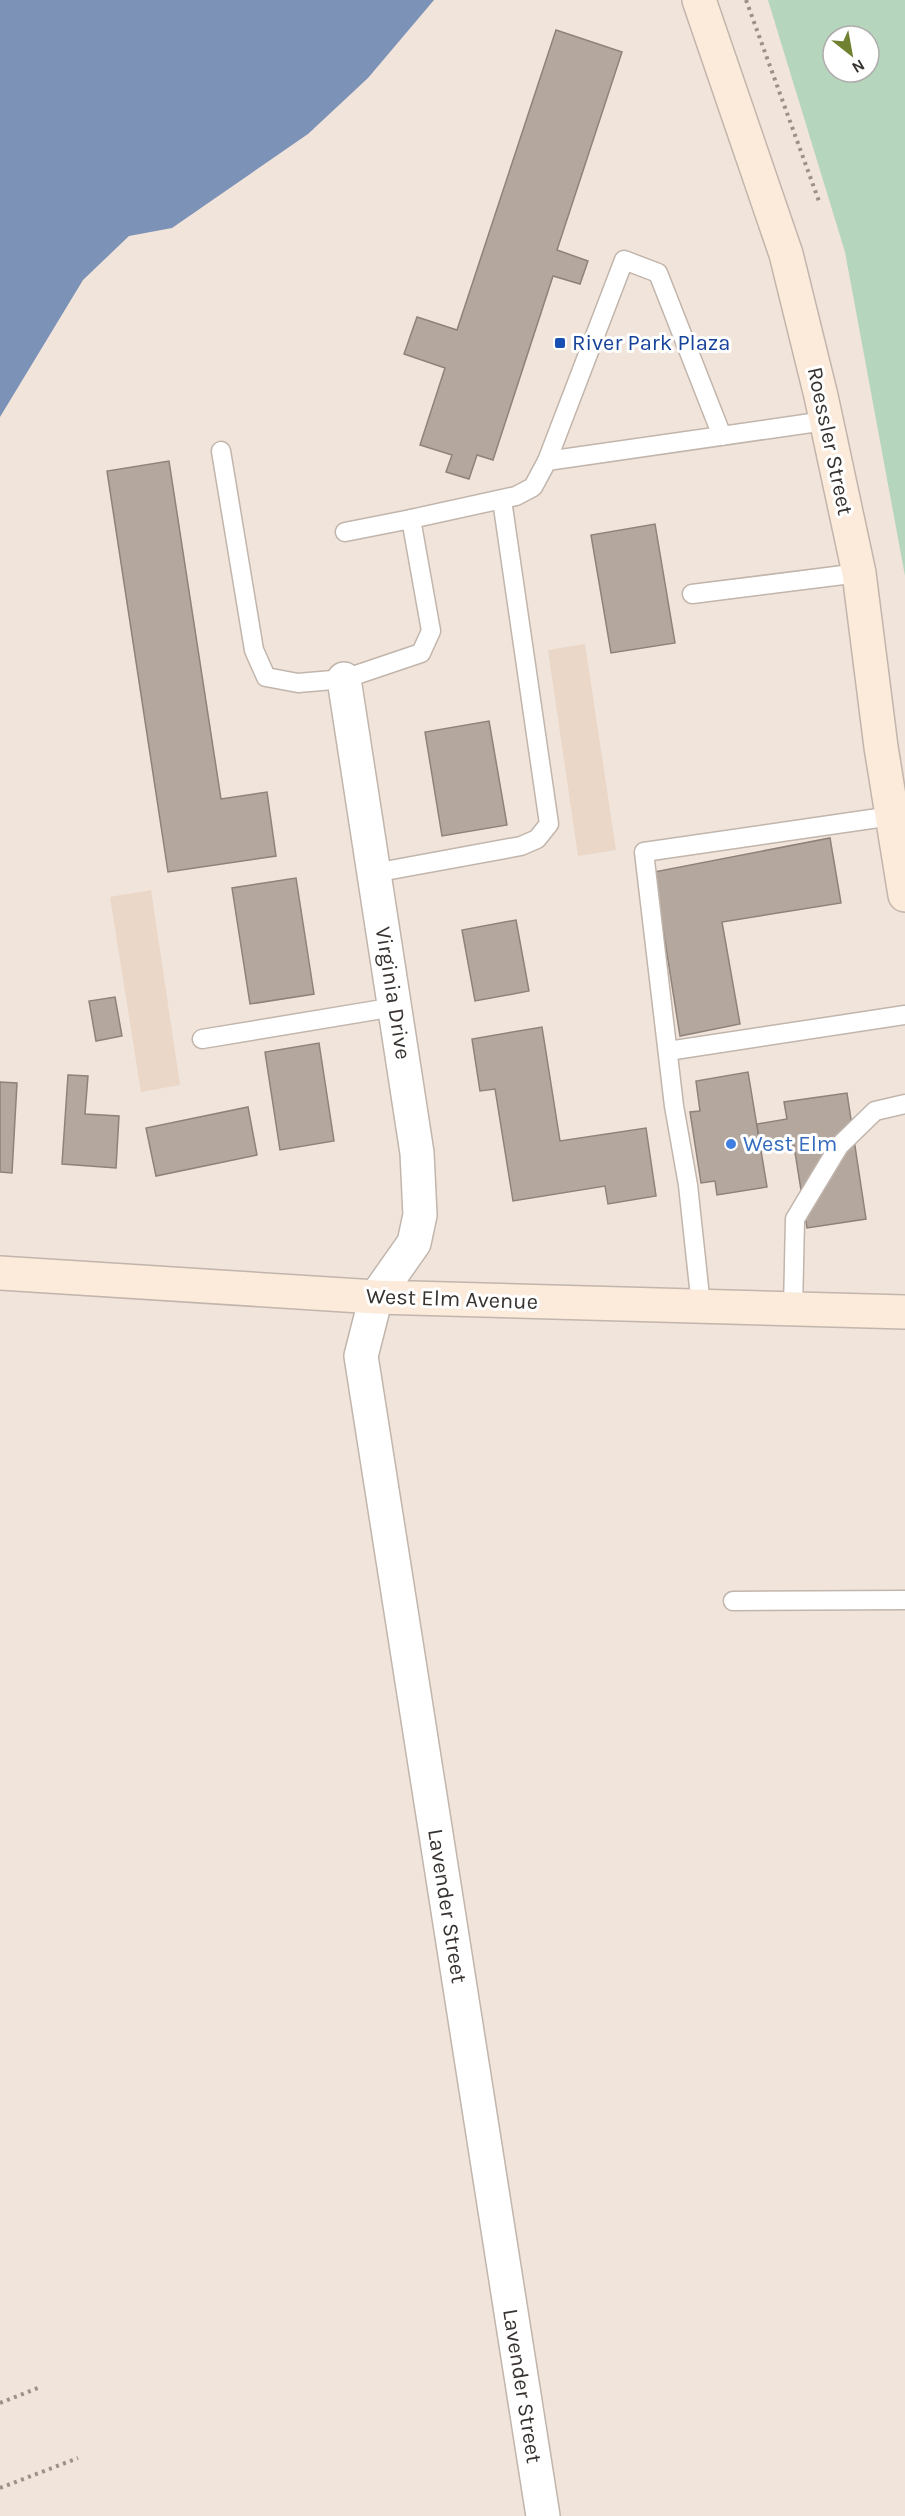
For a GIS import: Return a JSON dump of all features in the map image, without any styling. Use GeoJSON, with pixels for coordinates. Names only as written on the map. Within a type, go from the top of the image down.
{"type":"FeatureCollection","features":[{"type":"Feature","properties":{"kind":"street","name":"Roessler Street"},"geometry":{"type":"LineString","coordinates":[[699,0],[786,254],[821,396],[859,573],[905,895]]}},
{"type":"Feature","properties":{"kind":"street","name":"Virginia Drive"},"geometry":{"type":"LineString","coordinates":[[344,679],[417,1153],[420,1215],[414,1243],[376,1297]]}},
{"type":"Feature","properties":{"kind":"street","name":"West Elm Avenue"},"geometry":{"type":"LineString","coordinates":[[0,1273],[376,1297],[905,1312]]}},
{"type":"Feature","properties":{"kind":"street","name":"Lavender Street"},"geometry":{"type":"LineString","coordinates":[[376,1297],[361,1356],[543,2516]]}},
{"type":"Feature","properties":{"kind":"lane"},"geometry":{"type":"LineString","coordinates":[[345,532],[502,500],[533,487],[547,461],[624,260],[658,273],[722,436]]}},
{"type":"Feature","properties":{"kind":"lane"},"geometry":{"type":"LineString","coordinates":[[547,461],[825,422]]}},
{"type":"Feature","properties":{"kind":"lane"},"geometry":{"type":"LineString","coordinates":[[221,451],[254,650],[266,677],[298,683],[344,679],[421,653],[431,631],[411,519]]}},
{"type":"Feature","properties":{"kind":"lane"},"geometry":{"type":"LineString","coordinates":[[374,873],[521,846],[537,839],[549,824],[502,500]]}},
{"type":"Feature","properties":{"kind":"lane"},"geometry":{"type":"LineString","coordinates":[[692,594],[859,573]]}},
{"type":"Feature","properties":{"kind":"lane"},"geometry":{"type":"LineString","coordinates":[[701,1306],[688,1185],[674,1106],[644,852],[892,816]]}},
{"type":"Feature","properties":{"kind":"lane"},"geometry":{"type":"LineString","coordinates":[[202,1039],[395,1006]]}},
{"type":"Feature","properties":{"kind":"lane"},"geometry":{"type":"LineString","coordinates":[[668,1051],[905,1015]]}},
{"type":"Feature","properties":{"kind":"lane"},"geometry":{"type":"LineString","coordinates":[[793,1309],[795,1219],[839,1146],[874,1111],[905,1104]]}},
{"type":"Feature","properties":{"kind":"lane"},"geometry":{"type":"LineString","coordinates":[[733,1601],[905,1600]]}},
{"type":"Feature","properties":{"kind":"path"},"geometry":{"type":"LineString","coordinates":[[746,0],[820,204]]}},
{"type":"Feature","properties":{"kind":"path"},"geometry":{"type":"LineString","coordinates":[[0,2403],[38,2388]]}},
{"type":"Feature","properties":{"kind":"path"},"geometry":{"type":"LineString","coordinates":[[0,2488],[78,2458]]}},
{"type":"Feature","properties":{"kind":"shaded area"},"geometry":{"type":"Polygon","coordinates":[[[585,644],[616,850],[578,856],[548,650],[585,644]]]}},
{"type":"Feature","properties":{"kind":"shaded area"},"geometry":{"type":"Polygon","coordinates":[[[151,890],[180,1085],[141,1092],[110,897],[151,890]]]}},
{"type":"Feature","properties":{"kind":"green space"},"geometry":{"type":"Polygon","coordinates":[[[768,0],[905,0],[905,576],[845,252],[768,0]]]}},
{"type":"Feature","properties":{"kind":"water"},"geometry":{"type":"Polygon","coordinates":[[[0,0],[434,0],[368,78],[308,134],[172,228],[129,236],[83,280],[0,417],[0,0]]]}},
{"type":"Feature","properties":{"kind":"building"},"geometry":{"type":"Polygon","coordinates":[[[556,30],[622,52],[557,250],[588,261],[580,284],[553,276],[493,460],[477,455],[469,479],[446,472],[452,455],[420,445],[445,368],[404,354],[417,317],[457,330],[556,30]]]}},
{"type":"Feature","properties":{"kind":"building"},"geometry":{"type":"Polygon","coordinates":[[[169,461],[221,799],[267,792],[276,856],[168,872],[107,471],[169,461]]]}},
{"type":"Feature","properties":{"kind":"building"},"geometry":{"type":"Polygon","coordinates":[[[655,524],[675,643],[611,653],[591,535],[655,524]]]}},
{"type":"Feature","properties":{"kind":"building"},"geometry":{"type":"Polygon","coordinates":[[[489,721],[507,825],[442,836],[425,732],[489,721]]]}},
{"type":"Feature","properties":{"kind":"building"},"geometry":{"type":"Polygon","coordinates":[[[830,838],[841,903],[722,922],[740,1024],[680,1036],[654,872],[830,838]]]}},
{"type":"Feature","properties":{"kind":"building"},"geometry":{"type":"Polygon","coordinates":[[[296,878],[314,994],[250,1004],[232,888],[296,878]]]}},
{"type":"Feature","properties":{"kind":"building"},"geometry":{"type":"Polygon","coordinates":[[[516,920],[529,991],[475,1001],[462,930],[516,920]]]}},
{"type":"Feature","properties":{"kind":"building"},"geometry":{"type":"Polygon","coordinates":[[[115,997],[122,1036],[96,1041],[89,1001],[115,997]]]}},
{"type":"Feature","properties":{"kind":"building"},"geometry":{"type":"Polygon","coordinates":[[[542,1027],[560,1141],[646,1128],[656,1196],[608,1204],[605,1186],[513,1201],[495,1089],[480,1091],[472,1039],[542,1027]]]}},
{"type":"Feature","properties":{"kind":"building"},"geometry":{"type":"Polygon","coordinates":[[[319,1043],[334,1141],[280,1150],[265,1052],[319,1043]]]}},
{"type":"Feature","properties":{"kind":"building"},"geometry":{"type":"Polygon","coordinates":[[[748,1072],[767,1187],[717,1195],[715,1181],[701,1183],[690,1112],[700,1111],[696,1081],[748,1072]]]}},
{"type":"Feature","properties":{"kind":"building"},"geometry":{"type":"Polygon","coordinates":[[[68,1075],[88,1076],[85,1114],[119,1116],[116,1168],[62,1164],[68,1075]]]}},
{"type":"Feature","properties":{"kind":"building"},"geometry":{"type":"Polygon","coordinates":[[[0,1082],[17,1083],[12,1173],[0,1172],[0,1082]]]}},
{"type":"Feature","properties":{"kind":"building"},"geometry":{"type":"Polygon","coordinates":[[[847,1093],[866,1219],[807,1228],[794,1146],[761,1151],[757,1124],[787,1119],[784,1102],[847,1093]]]}},
{"type":"Feature","properties":{"kind":"building"},"geometry":{"type":"Polygon","coordinates":[[[248,1107],[257,1155],[156,1176],[146,1128],[248,1107]]]}},
{"type":"Feature","properties":{"kind":"place","name":"River Park Plaza"},"geometry":{"type":"Point","coordinates":[560,343]}},
{"type":"Feature","properties":{"kind":"place","name":"West Elm"},"geometry":{"type":"Point","coordinates":[731,1144]}}]}
